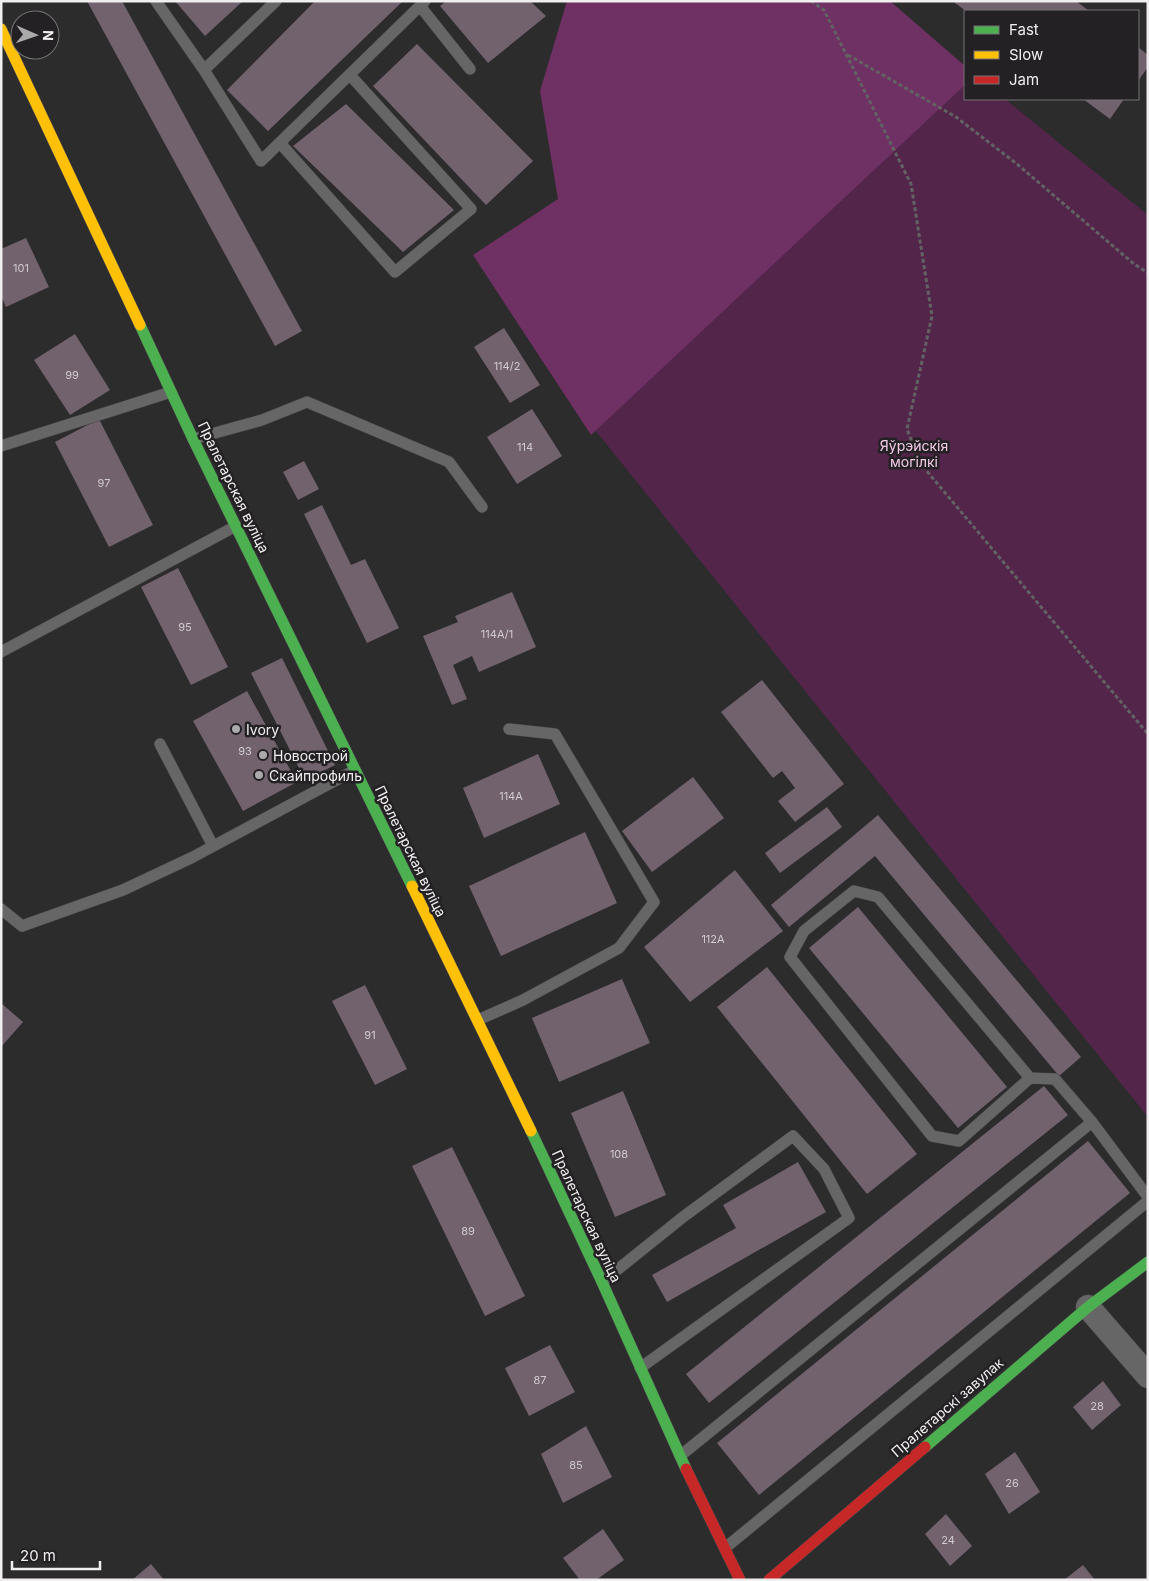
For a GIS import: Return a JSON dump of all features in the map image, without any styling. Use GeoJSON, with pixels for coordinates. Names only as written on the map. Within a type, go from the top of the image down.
{"type":"FeatureCollection","features":[{"type":"Feature","properties":{"kind":"street","name":"Пралетарская вуліца"},"geometry":{"type":"LineString","coordinates":[[1,29],[193,440],[478,1020],[602,1282],[680,1456],[740,1580]]}},
{"type":"Feature","properties":{"kind":"street","name":"Пралетарскі завулак"},"geometry":{"type":"LineString","coordinates":[[769,1580],[1088,1307],[1148,1262]]}},
{"type":"Feature","properties":{"kind":"street"},"geometry":{"type":"LineString","coordinates":[[1088,1307],[1148,1376]]}},
{"type":"Feature","properties":{"kind":"lane"},"geometry":{"type":"LineString","coordinates":[[156,1],[204,70],[261,161],[422,3],[470,69]]}},
{"type":"Feature","properties":{"kind":"lane"},"geometry":{"type":"LineString","coordinates":[[204,70],[276,1]]}},
{"type":"Feature","properties":{"kind":"lane"},"geometry":{"type":"LineString","coordinates":[[280,143],[395,272],[471,209],[350,75]]}},
{"type":"Feature","properties":{"kind":"lane"},"geometry":{"type":"LineString","coordinates":[[1,446],[171,392]]}},
{"type":"Feature","properties":{"kind":"lane"},"geometry":{"type":"LineString","coordinates":[[193,440],[262,420],[306,402],[449,462],[482,507]]}},
{"type":"Feature","properties":{"kind":"lane"},"geometry":{"type":"LineString","coordinates":[[1,652],[236,526]]}},
{"type":"Feature","properties":{"kind":"lane"},"geometry":{"type":"LineString","coordinates":[[478,1020],[523,1000],[619,948],[654,902],[555,734],[509,729]]}},
{"type":"Feature","properties":{"kind":"lane"},"geometry":{"type":"LineString","coordinates":[[160,744],[213,846]]}},
{"type":"Feature","properties":{"kind":"lane"},"geometry":{"type":"LineString","coordinates":[[1,909],[22,926],[123,890],[213,846],[355,770]]}},
{"type":"Feature","properties":{"kind":"lane"},"geometry":{"type":"LineString","coordinates":[[1030,1078],[878,897],[854,891],[804,931],[790,957],[932,1136],[959,1141],[1030,1078],[1055,1079],[1092,1122],[1148,1196]]}},
{"type":"Feature","properties":{"kind":"lane"},"geometry":{"type":"LineString","coordinates":[[680,1456],[1092,1122]]}},
{"type":"Feature","properties":{"kind":"lane"},"geometry":{"type":"LineString","coordinates":[[602,1282],[683,1217],[793,1136],[824,1169],[849,1218],[640,1368]]}},
{"type":"Feature","properties":{"kind":"lane"},"geometry":{"type":"LineString","coordinates":[[725,1548],[1148,1201]]}},
{"type":"Feature","properties":{"kind":"path"},"geometry":{"type":"LineString","coordinates":[[811,1],[824,10],[911,184],[932,316],[907,429],[920,463],[1148,734]]}},
{"type":"Feature","properties":{"kind":"path"},"geometry":{"type":"LineString","coordinates":[[847,54],[956,117],[1017,164],[1134,264],[1148,273]]}},
{"type":"Feature","properties":{"kind":"green space","name":"Яўрэйскія могілкі"},"geometry":{"type":"Polygon","coordinates":[[[964,86],[964,100],[1006,100],[1148,215],[1148,1117],[595,430],[964,86]]]}},
{"type":"Feature","properties":{"kind":"shaded area"},"geometry":{"type":"Polygon","coordinates":[[[567,1],[890,1],[964,65],[964,86],[591,435],[473,255],[558,199],[540,91],[567,1]]]}},
{"type":"Feature","properties":{"kind":"building"},"geometry":{"type":"Polygon","coordinates":[[[87,1],[122,1],[302,331],[275,346],[87,1]]]}},
{"type":"Feature","properties":{"kind":"building"},"geometry":{"type":"Polygon","coordinates":[[[175,1],[243,1],[205,36],[175,1]]]}},
{"type":"Feature","properties":{"kind":"building"},"geometry":{"type":"Polygon","coordinates":[[[315,1],[403,1],[268,131],[227,90],[315,1]]]}},
{"type":"Feature","properties":{"kind":"building"},"geometry":{"type":"Polygon","coordinates":[[[446,1],[530,1],[546,16],[488,63],[440,6],[446,1]]]}},
{"type":"Feature","properties":{"kind":"building"},"geometry":{"type":"Polygon","coordinates":[[[955,1],[1076,1],[1088,10],[965,10],[955,1]]]}},
{"type":"Feature","properties":{"kind":"building"},"geometry":{"type":"Polygon","coordinates":[[[417,44],[533,161],[486,205],[373,86],[417,44]]]}},
{"type":"Feature","properties":{"kind":"building"},"geometry":{"type":"Polygon","coordinates":[[[1139,48],[1148,55],[1148,67],[1139,80],[1139,48]]]}},
{"type":"Feature","properties":{"kind":"building"},"geometry":{"type":"Polygon","coordinates":[[[1084,100],[1123,100],[1110,119],[1084,100]]]}},
{"type":"Feature","properties":{"kind":"building"},"geometry":{"type":"Polygon","coordinates":[[[346,104],[454,210],[403,252],[293,146],[346,104]]]}},
{"type":"Feature","properties":{"kind":"building"},"geometry":{"type":"Polygon","coordinates":[[[26,238],[49,287],[6,307],[1,296],[1,249],[26,238]]]}},
{"type":"Feature","properties":{"kind":"building"},"geometry":{"type":"Polygon","coordinates":[[[504,328],[540,385],[510,403],[474,347],[504,328]]]}},
{"type":"Feature","properties":{"kind":"building"},"geometry":{"type":"Polygon","coordinates":[[[75,334],[110,390],[70,415],[34,360],[75,334]]]}},
{"type":"Feature","properties":{"kind":"building"},"geometry":{"type":"Polygon","coordinates":[[[532,409],[562,456],[517,484],[487,437],[532,409]]]}},
{"type":"Feature","properties":{"kind":"building"},"geometry":{"type":"Polygon","coordinates":[[[99,419],[153,525],[109,547],[55,442],[99,419]]]}},
{"type":"Feature","properties":{"kind":"building"},"geometry":{"type":"Polygon","coordinates":[[[304,461],[319,489],[298,500],[283,472],[304,461]]]}},
{"type":"Feature","properties":{"kind":"building"},"geometry":{"type":"Polygon","coordinates":[[[322,505],[351,565],[365,559],[399,628],[367,643],[304,514],[322,505]]]}},
{"type":"Feature","properties":{"kind":"building"},"geometry":{"type":"Polygon","coordinates":[[[178,568],[228,667],[191,685],[141,587],[178,568]]]}},
{"type":"Feature","properties":{"kind":"building"},"geometry":{"type":"Polygon","coordinates":[[[512,592],[536,647],[479,672],[472,656],[453,665],[467,699],[452,705],[423,636],[458,622],[455,616],[512,592]]]}},
{"type":"Feature","properties":{"kind":"building"},"geometry":{"type":"Polygon","coordinates":[[[282,658],[335,765],[305,780],[251,673],[282,658]]]}},
{"type":"Feature","properties":{"kind":"building"},"geometry":{"type":"Polygon","coordinates":[[[762,680],[844,784],[795,822],[778,801],[795,788],[782,771],[773,778],[721,712],[762,680]]]}},
{"type":"Feature","properties":{"kind":"building"},"geometry":{"type":"Polygon","coordinates":[[[247,691],[297,782],[243,811],[193,721],[247,691]]]}},
{"type":"Feature","properties":{"kind":"building"},"geometry":{"type":"Polygon","coordinates":[[[538,754],[560,804],[484,838],[463,788],[538,754]]]}},
{"type":"Feature","properties":{"kind":"building"},"geometry":{"type":"Polygon","coordinates":[[[693,777],[724,818],[652,872],[622,831],[693,777]]]}},
{"type":"Feature","properties":{"kind":"building"},"geometry":{"type":"Polygon","coordinates":[[[827,807],[842,827],[780,873],[765,853],[827,807]]]}},
{"type":"Feature","properties":{"kind":"building"},"geometry":{"type":"Polygon","coordinates":[[[878,815],[1081,1057],[1059,1076],[875,856],[789,927],[771,905],[878,815]]]}},
{"type":"Feature","properties":{"kind":"building"},"geometry":{"type":"Polygon","coordinates":[[[585,832],[617,903],[501,956],[469,886],[585,832]]]}},
{"type":"Feature","properties":{"kind":"building"},"geometry":{"type":"Polygon","coordinates":[[[735,870],[783,931],[690,1002],[644,947],[735,870]]]}},
{"type":"Feature","properties":{"kind":"building"},"geometry":{"type":"Polygon","coordinates":[[[858,907],[1007,1087],[958,1128],[809,948],[858,907]]]}},
{"type":"Feature","properties":{"kind":"building"},"geometry":{"type":"Polygon","coordinates":[[[767,967],[917,1154],[867,1194],[717,1007],[767,967]]]}},
{"type":"Feature","properties":{"kind":"building"},"geometry":{"type":"Polygon","coordinates":[[[622,979],[650,1043],[559,1082],[532,1018],[622,979]]]}},
{"type":"Feature","properties":{"kind":"building"},"geometry":{"type":"Polygon","coordinates":[[[365,985],[407,1069],[375,1085],[332,1001],[365,985]]]}},
{"type":"Feature","properties":{"kind":"building"},"geometry":{"type":"Polygon","coordinates":[[[1,1003],[23,1022],[1,1047],[1,1003]]]}},
{"type":"Feature","properties":{"kind":"building"},"geometry":{"type":"Polygon","coordinates":[[[1044,1086],[1068,1115],[709,1403],[686,1374],[1044,1086]]]}},
{"type":"Feature","properties":{"kind":"building"},"geometry":{"type":"Polygon","coordinates":[[[623,1091],[666,1195],[615,1217],[571,1113],[623,1091]]]}},
{"type":"Feature","properties":{"kind":"building"},"geometry":{"type":"Polygon","coordinates":[[[1088,1141],[1130,1193],[759,1495],[717,1443],[1088,1141]]]}},
{"type":"Feature","properties":{"kind":"building"},"geometry":{"type":"Polygon","coordinates":[[[452,1147],[525,1296],[485,1316],[412,1166],[452,1147]]]}},
{"type":"Feature","properties":{"kind":"building"},"geometry":{"type":"Polygon","coordinates":[[[798,1162],[826,1212],[667,1302],[652,1275],[736,1228],[723,1205],[798,1162]]]}},
{"type":"Feature","properties":{"kind":"building"},"geometry":{"type":"Polygon","coordinates":[[[550,1345],[575,1392],[529,1416],[505,1368],[550,1345]]]}},
{"type":"Feature","properties":{"kind":"building"},"geometry":{"type":"Polygon","coordinates":[[[1103,1381],[1121,1405],[1092,1430],[1073,1407],[1103,1381]]]}},
{"type":"Feature","properties":{"kind":"building"},"geometry":{"type":"Polygon","coordinates":[[[586,1426],[612,1477],[563,1503],[541,1454],[586,1426]]]}},
{"type":"Feature","properties":{"kind":"building"},"geometry":{"type":"Polygon","coordinates":[[[1015,1452],[1040,1492],[1009,1514],[985,1474],[1015,1452]]]}},
{"type":"Feature","properties":{"kind":"building"},"geometry":{"type":"Polygon","coordinates":[[[946,1514],[972,1546],[950,1566],[925,1534],[946,1514]]]}},
{"type":"Feature","properties":{"kind":"building"},"geometry":{"type":"Polygon","coordinates":[[[603,1529],[624,1560],[596,1580],[580,1580],[563,1558],[603,1529]]]}},
{"type":"Feature","properties":{"kind":"building"},"geometry":{"type":"Polygon","coordinates":[[[151,1564],[164,1580],[132,1580],[151,1564]]]}},
{"type":"Feature","properties":{"kind":"building"},"geometry":{"type":"Polygon","coordinates":[[[1083,1565],[1095,1580],[1064,1580],[1083,1565]]]}},
{"type":"Feature","properties":{"kind":"traffic: fast"},"geometry":{"type":"LineString","coordinates":[[140,325],[193,439],[412,886]]}},
{"type":"Feature","properties":{"kind":"traffic: fast"},"geometry":{"type":"LineString","coordinates":[[531,1131],[602,1282],[686,1469]]}},
{"type":"Feature","properties":{"kind":"traffic: fast"},"geometry":{"type":"LineString","coordinates":[[925,1447],[1088,1307],[1148,1262]]}},
{"type":"Feature","properties":{"kind":"traffic: slow"},"geometry":{"type":"LineString","coordinates":[[1,29],[140,325]]}},
{"type":"Feature","properties":{"kind":"traffic: slow"},"geometry":{"type":"LineString","coordinates":[[412,886],[531,1131]]}},
{"type":"Feature","properties":{"kind":"traffic: jam"},"geometry":{"type":"LineString","coordinates":[[769,1580],[925,1447]]}},
{"type":"Feature","properties":{"kind":"traffic: jam"},"geometry":{"type":"LineString","coordinates":[[686,1469],[740,1580]]}},
{"type":"Feature","properties":{"kind":"place","name":"Ivory"},"geometry":{"type":"Point","coordinates":[236,729]}},
{"type":"Feature","properties":{"kind":"place","name":"Новострой"},"geometry":{"type":"Point","coordinates":[263,755]}},
{"type":"Feature","properties":{"kind":"place","name":"Скайпрофиль"},"geometry":{"type":"Point","coordinates":[259,775]}}]}
